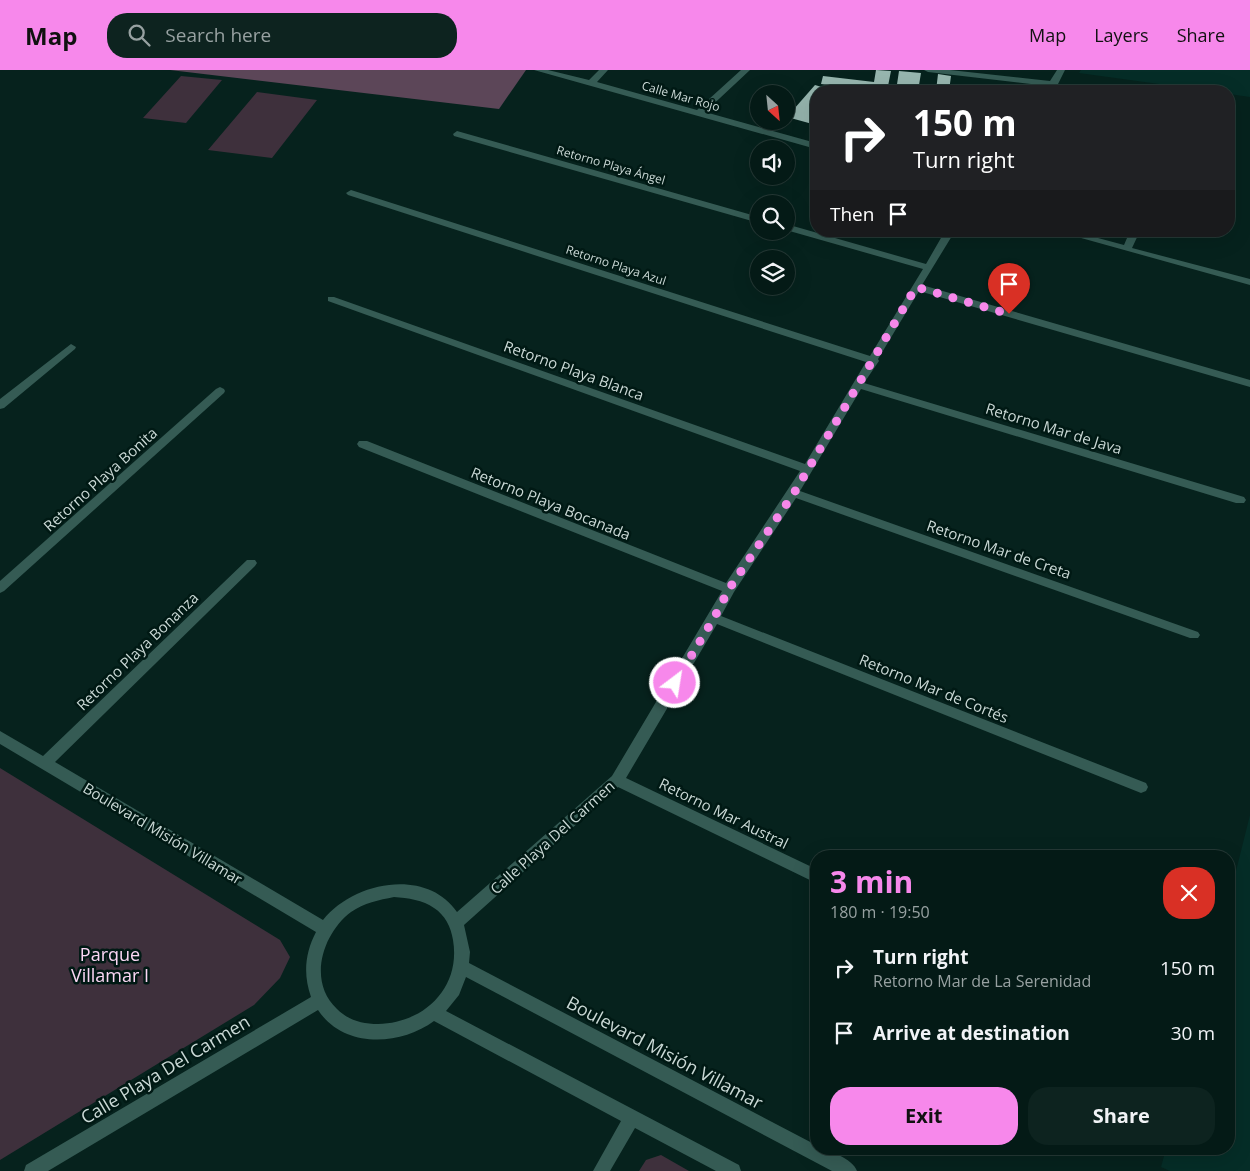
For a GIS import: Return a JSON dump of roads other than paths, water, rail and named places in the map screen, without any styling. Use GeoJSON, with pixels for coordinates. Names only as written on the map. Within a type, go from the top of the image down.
{"type":"FeatureCollection","features":[{"type":"Feature","properties":{"kind":"street","name":"Calle Mar Rojo"},"geometry":{"type":"LineString","coordinates":[[538,70],[810,144]]}},
{"type":"Feature","properties":{"kind":"street"},"geometry":{"type":"LineString","coordinates":[[591,83],[604,70]]}},
{"type":"Feature","properties":{"kind":"street"},"geometry":{"type":"LineString","coordinates":[[698,114],[746,70]]}},
{"type":"Feature","properties":{"kind":"street"},"geometry":{"type":"LineString","coordinates":[[928,70],[1054,84],[1061,70]]}},
{"type":"Feature","properties":{"kind":"street","name":"Retorno Playa Ángel"},"geometry":{"type":"LineString","coordinates":[[457,134],[750,217]]}},
{"type":"Feature","properties":{"kind":"street","name":"Retorno Playa Azul"},"geometry":{"type":"LineString","coordinates":[[351,193],[874,361]]}},
{"type":"Feature","properties":{"kind":"street"},"geometry":{"type":"LineString","coordinates":[[795,230],[810,234]]}},
{"type":"Feature","properties":{"kind":"street"},"geometry":{"type":"LineString","coordinates":[[820,237],[927,268]]}},
{"type":"Feature","properties":{"kind":"street","name":"Calle Playa Del Carmen"},"geometry":{"type":"LineString","coordinates":[[456,922],[617,780],[714,618],[729,589],[794,493],[806,469],[859,386],[946,237]]}},
{"type":"Feature","properties":{"kind":"street"},"geometry":{"type":"LineString","coordinates":[[1082,237],[1250,282]]}},
{"type":"Feature","properties":{"kind":"street"},"geometry":{"type":"LineString","coordinates":[[1127,249],[1132,237]]}},
{"type":"Feature","properties":{"kind":"street"},"geometry":{"type":"LineString","coordinates":[[916,287],[1250,384]]}},
{"type":"Feature","properties":{"kind":"street","name":"Retorno Playa Blanca"},"geometry":{"type":"LineString","coordinates":[[331,299],[806,469]]}},
{"type":"Feature","properties":{"kind":"street"},"geometry":{"type":"LineString","coordinates":[[0,405],[71,347]]}},
{"type":"Feature","properties":{"kind":"street","name":"Retorno Mar de Java"},"geometry":{"type":"LineString","coordinates":[[859,386],[1240,500]]}},
{"type":"Feature","properties":{"kind":"street","name":"Retorno Playa Bonita"},"geometry":{"type":"LineString","coordinates":[[0,588],[220,391]]}},
{"type":"Feature","properties":{"kind":"street","name":"Retorno Playa Bocanada"},"geometry":{"type":"LineString","coordinates":[[363,444],[729,589]]}},
{"type":"Feature","properties":{"kind":"street","name":"Retorno Mar de Creta"},"geometry":{"type":"LineString","coordinates":[[794,493],[1194,635]]}},
{"type":"Feature","properties":{"kind":"street","name":"Retorno Playa Bonanza"},"geometry":{"type":"LineString","coordinates":[[45,763],[251,563]]}},
{"type":"Feature","properties":{"kind":"street","name":"Retorno Mar de Cortés"},"geometry":{"type":"LineString","coordinates":[[714,618],[1141,787]]}},
{"type":"Feature","properties":{"kind":"street","name":"Boulevard Misión Villamar"},"geometry":{"type":"LineString","coordinates":[[0,737],[325,928]]}},
{"type":"Feature","properties":{"kind":"street","name":"Retorno Mar Austral"},"geometry":{"type":"LineString","coordinates":[[617,780],[810,873]]}},
{"type":"Feature","properties":{"kind":"street"},"geometry":{"type":"LineString","coordinates":[[394,890],[419,894],[441,904],[456,922],[463,944],[463,968],[453,992],[434,1013],[411,1027],[384,1033],[358,1031],[335,1019],[319,1001],[312,977],[314,952],[325,928],[344,909],[368,896],[394,890]]}},
{"type":"Feature","properties":{"kind":"street","name":"Boulevard Misión Villamar"},"geometry":{"type":"LineString","coordinates":[[463,968],[810,1150]]}},
{"type":"Feature","properties":{"kind":"street","name":"Calle Playa Del Carmen"},"geometry":{"type":"LineString","coordinates":[[32,1171],[319,1001]]}},
{"type":"Feature","properties":{"kind":"street"},"geometry":{"type":"LineString","coordinates":[[434,1013],[733,1171]]}},
{"type":"Feature","properties":{"kind":"street"},"geometry":{"type":"LineString","coordinates":[[601,1171],[632,1118]]}},
{"type":"Feature","properties":{"kind":"street","name":"Boulevard Misión Villamar"},"geometry":{"type":"LineString","coordinates":[[819,1155],[849,1171]]}},
{"type":"Feature","properties":{"kind":"park label","name":"Parque Villamar I"},"geometry":{"type":"Point","coordinates":[110,964]}}]}
